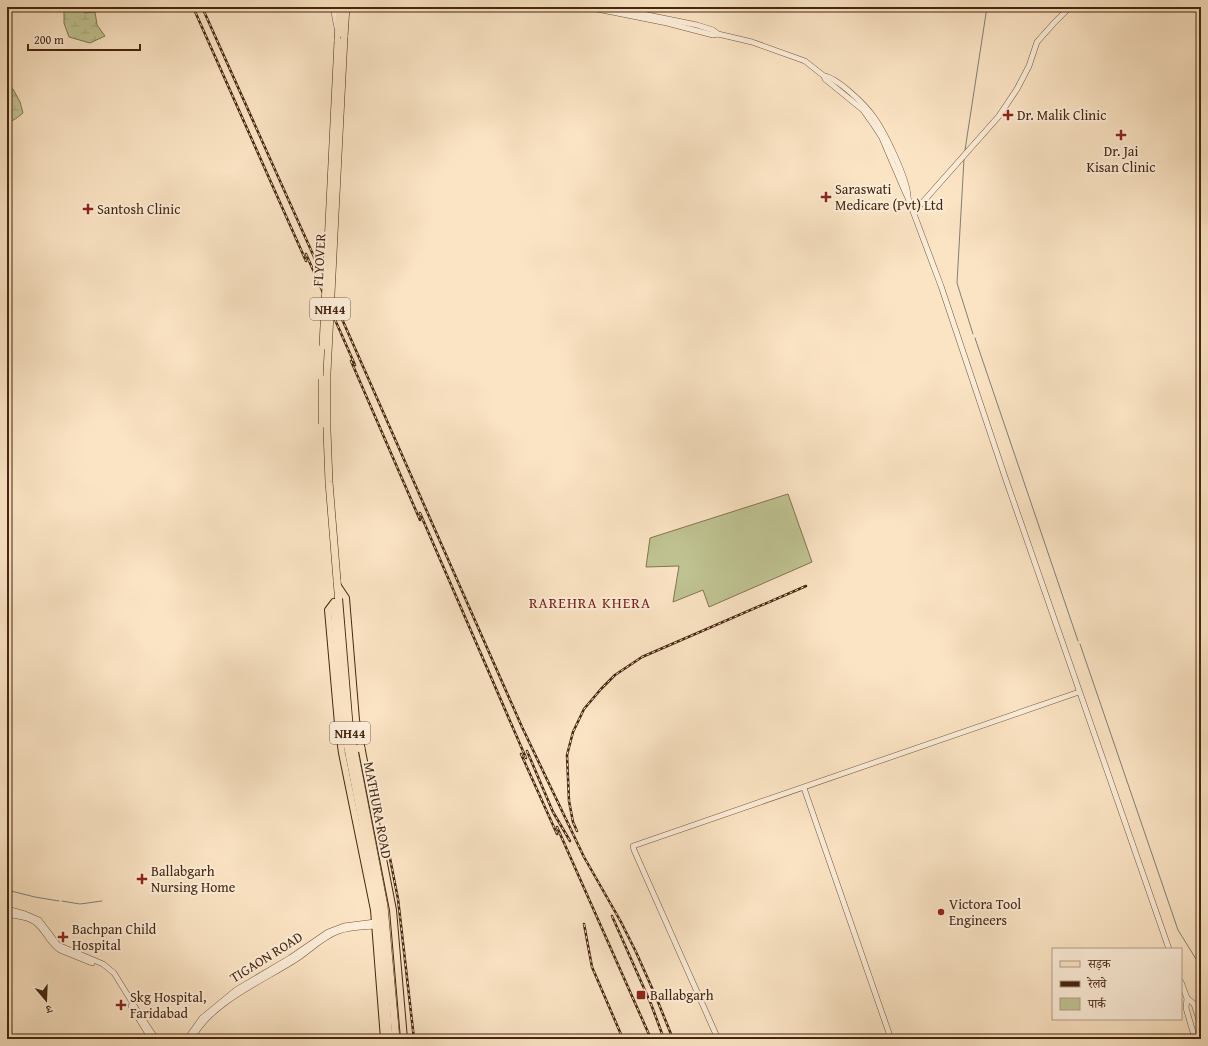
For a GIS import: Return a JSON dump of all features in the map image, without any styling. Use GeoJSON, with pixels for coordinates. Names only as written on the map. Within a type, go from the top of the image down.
{"type":"FeatureCollection","features":[{"type":"Feature","properties":{"kind":"highway","name":"NH44"},"geometry":{"type":"LineString","coordinates":[[340,7],[340,38]]}},
{"type":"Feature","properties":{"kind":"highway","name":"FLYOVER"},"geometry":{"type":"LineString","coordinates":[[334,593],[336,582],[321,410],[340,38],[346,7]]}},
{"type":"Feature","properties":{"kind":"highway","name":"MATHURA ROAD"},"geometry":{"type":"LineString","coordinates":[[336,582],[349,724],[348,750]]}},
{"type":"Feature","properties":{"kind":"highway","name":"MATHURA ROAD"},"geometry":{"type":"LineString","coordinates":[[334,593],[340,713],[376,880],[384,906],[396,1039]]}},
{"type":"Feature","properties":{"kind":"highway"},"geometry":{"type":"LineString","coordinates":[[348,750],[361,748]]}},
{"type":"Feature","properties":{"kind":"highway","name":"MATHURA ROAD"},"geometry":{"type":"LineString","coordinates":[[376,880],[381,926],[389,1039]]}},
{"type":"Feature","properties":{"kind":"main road"},"geometry":{"type":"LineString","coordinates":[[336,582],[346,598],[356,720],[393,913],[404,1039]]}},
{"type":"Feature","properties":{"kind":"main road"},"geometry":{"type":"LineString","coordinates":[[348,750],[375,924],[384,1039]]}},
{"type":"Feature","properties":{"kind":"street"},"geometry":{"type":"LineString","coordinates":[[334,7],[340,38]]}},
{"type":"Feature","properties":{"kind":"street"},"geometry":{"type":"LineString","coordinates":[[587,7],[667,23],[713,35],[718,34],[752,42],[805,61],[824,76],[832,78],[844,87],[866,107],[874,117],[902,174],[908,191],[908,198],[941,286],[1169,948]]}},
{"type":"Feature","properties":{"kind":"street"},"geometry":{"type":"LineString","coordinates":[[608,7],[697,26],[713,30],[718,34]]}},
{"type":"Feature","properties":{"kind":"street"},"geometry":{"type":"LineString","coordinates":[[914,212],[999,116],[1017,89],[1029,66],[1040,38],[1070,7]]}},
{"type":"Feature","properties":{"kind":"street"},"geometry":{"type":"LineString","coordinates":[[718,1039],[633,846],[1080,692]]}},
{"type":"Feature","properties":{"kind":"street"},"geometry":{"type":"LineString","coordinates":[[804,788],[892,1039]]}},
{"type":"Feature","properties":{"kind":"street"},"geometry":{"type":"LineString","coordinates":[[7,909],[40,920],[58,945],[103,964],[114,973],[156,1039]]}},
{"type":"Feature","properties":{"kind":"street"},"geometry":{"type":"LineString","coordinates":[[7,914],[32,920],[40,927],[57,949],[106,969],[120,986],[136,1016],[151,1039]]}},
{"type":"Feature","properties":{"kind":"street","name":"TIGAON ROAD"},"geometry":{"type":"LineString","coordinates":[[187,1039],[199,1022],[215,1006],[236,990],[297,959],[336,932],[375,924]]}},
{"type":"Feature","properties":{"kind":"street","name":"TIGAON ROAD"},"geometry":{"type":"LineString","coordinates":[[192,1039],[198,1029],[209,1017],[249,984]]}},
{"type":"Feature","properties":{"kind":"street"},"geometry":{"type":"LineString","coordinates":[[1182,985],[1187,998],[1194,1004],[1201,1007]]}},
{"type":"Feature","properties":{"kind":"street"},"geometry":{"type":"LineString","coordinates":[[1187,998],[1186,1004],[1195,1039]]}},
{"type":"Feature","properties":{"kind":"street"},"geometry":{"type":"LineString","coordinates":[[1194,1004],[1201,1026]]}},
{"type":"Feature","properties":{"kind":"green space"},"geometry":{"type":"Polygon","coordinates":[[[64,7],[77,7],[85,13],[95,12],[97,25],[105,36],[90,43],[69,37],[64,23],[64,7]]]}},
{"type":"Feature","properties":{"kind":"green space"},"geometry":{"type":"Polygon","coordinates":[[[7,88],[13,89],[20,102],[23,113],[14,120],[7,122],[7,88]]]}},
{"type":"Feature","properties":{"kind":"green space"},"geometry":{"type":"Polygon","coordinates":[[[788,494],[812,562],[709,607],[703,590],[673,602],[679,566],[646,567],[650,538],[788,494]]]}},
{"type":"Feature","properties":{"kind":"waterway"},"geometry":{"type":"LineString","coordinates":[[965,150],[987,7]]}},
{"type":"Feature","properties":{"kind":"waterway"},"geometry":{"type":"LineString","coordinates":[[964,159],[957,283],[973,334]]}},
{"type":"Feature","properties":{"kind":"waterway"},"geometry":{"type":"LineString","coordinates":[[975,338],[1078,641]]}},
{"type":"Feature","properties":{"kind":"waterway"},"geometry":{"type":"LineString","coordinates":[[1080,644],[1178,930],[1201,967]]}},
{"type":"Feature","properties":{"kind":"waterway"},"geometry":{"type":"LineString","coordinates":[[7,890],[59,901]]}},
{"type":"Feature","properties":{"kind":"waterway"},"geometry":{"type":"LineString","coordinates":[[62,901],[80,904],[102,901]]}},
{"type":"Feature","properties":{"kind":"waterway"},"geometry":{"type":"LineString","coordinates":[[1197,1039],[1201,1036]]}},
{"type":"Feature","properties":{"kind":"railway"},"geometry":{"type":"LineString","coordinates":[[193,7],[306,261]]}},
{"type":"Feature","properties":{"kind":"railway"},"geometry":{"type":"LineString","coordinates":[[202,7],[350,337],[522,727],[584,857],[621,922],[636,952],[673,1039]]}},
{"type":"Feature","properties":{"kind":"railway"},"geometry":{"type":"LineString","coordinates":[[306,254],[355,365]]}},
{"type":"Feature","properties":{"kind":"railway"},"geometry":{"type":"LineString","coordinates":[[351,361],[420,520]]}},
{"type":"Feature","properties":{"kind":"railway"},"geometry":{"type":"LineString","coordinates":[[420,513],[526,758]]}},
{"type":"Feature","properties":{"kind":"railway"},"geometry":{"type":"LineString","coordinates":[[577,831],[573,822],[569,801],[567,755],[573,732],[584,709],[601,689],[615,675],[642,657],[806,586]]}},
{"type":"Feature","properties":{"kind":"railway"},"geometry":{"type":"LineString","coordinates":[[527,751],[553,812],[570,841]]}},
{"type":"Feature","properties":{"kind":"railway"},"geometry":{"type":"LineString","coordinates":[[521,754],[557,834]]}},
{"type":"Feature","properties":{"kind":"railway"},"geometry":{"type":"LineString","coordinates":[[557,827],[651,1039]]}},
{"type":"Feature","properties":{"kind":"railway"},"geometry":{"type":"LineString","coordinates":[[385,833],[398,899],[414,1039]]}},
{"type":"Feature","properties":{"kind":"railway"},"geometry":{"type":"LineString","coordinates":[[612,916],[651,1004],[664,1039]]}},
{"type":"Feature","properties":{"kind":"railway"},"geometry":{"type":"LineString","coordinates":[[584,924],[592,967],[623,1039]]}},
{"type":"Feature","properties":{"kind":"place","name":"Dr. Malik Clinic"},"geometry":{"type":"Point","coordinates":[1008,115]}},
{"type":"Feature","properties":{"kind":"place","name":"Dr. Jai Kisan Clinic"},"geometry":{"type":"Point","coordinates":[1121,135]}},
{"type":"Feature","properties":{"kind":"place","name":"Saraswati Medicare (Pvt) Ltd"},"geometry":{"type":"Point","coordinates":[826,197]}},
{"type":"Feature","properties":{"kind":"place","name":"Santosh Clinic"},"geometry":{"type":"Point","coordinates":[88,209]}},
{"type":"Feature","properties":{"kind":"place","name":"Ballabgarh Nursing Home"},"geometry":{"type":"Point","coordinates":[142,879]}},
{"type":"Feature","properties":{"kind":"place","name":"Victora Tool Engineers"},"geometry":{"type":"Point","coordinates":[941,912]}},
{"type":"Feature","properties":{"kind":"place","name":"Bachpan Child Hospital"},"geometry":{"type":"Point","coordinates":[63,937]}},
{"type":"Feature","properties":{"kind":"place","name":"Ballabgarh"},"geometry":{"type":"Point","coordinates":[641,995]}},
{"type":"Feature","properties":{"kind":"place","name":"Skg Hospital, Faridabad"},"geometry":{"type":"Point","coordinates":[121,1005]}},
{"type":"Feature","properties":{"kind":"district","name":"RAREHRA KHERA"},"geometry":{"type":"Point","coordinates":[590,602]}}]}
